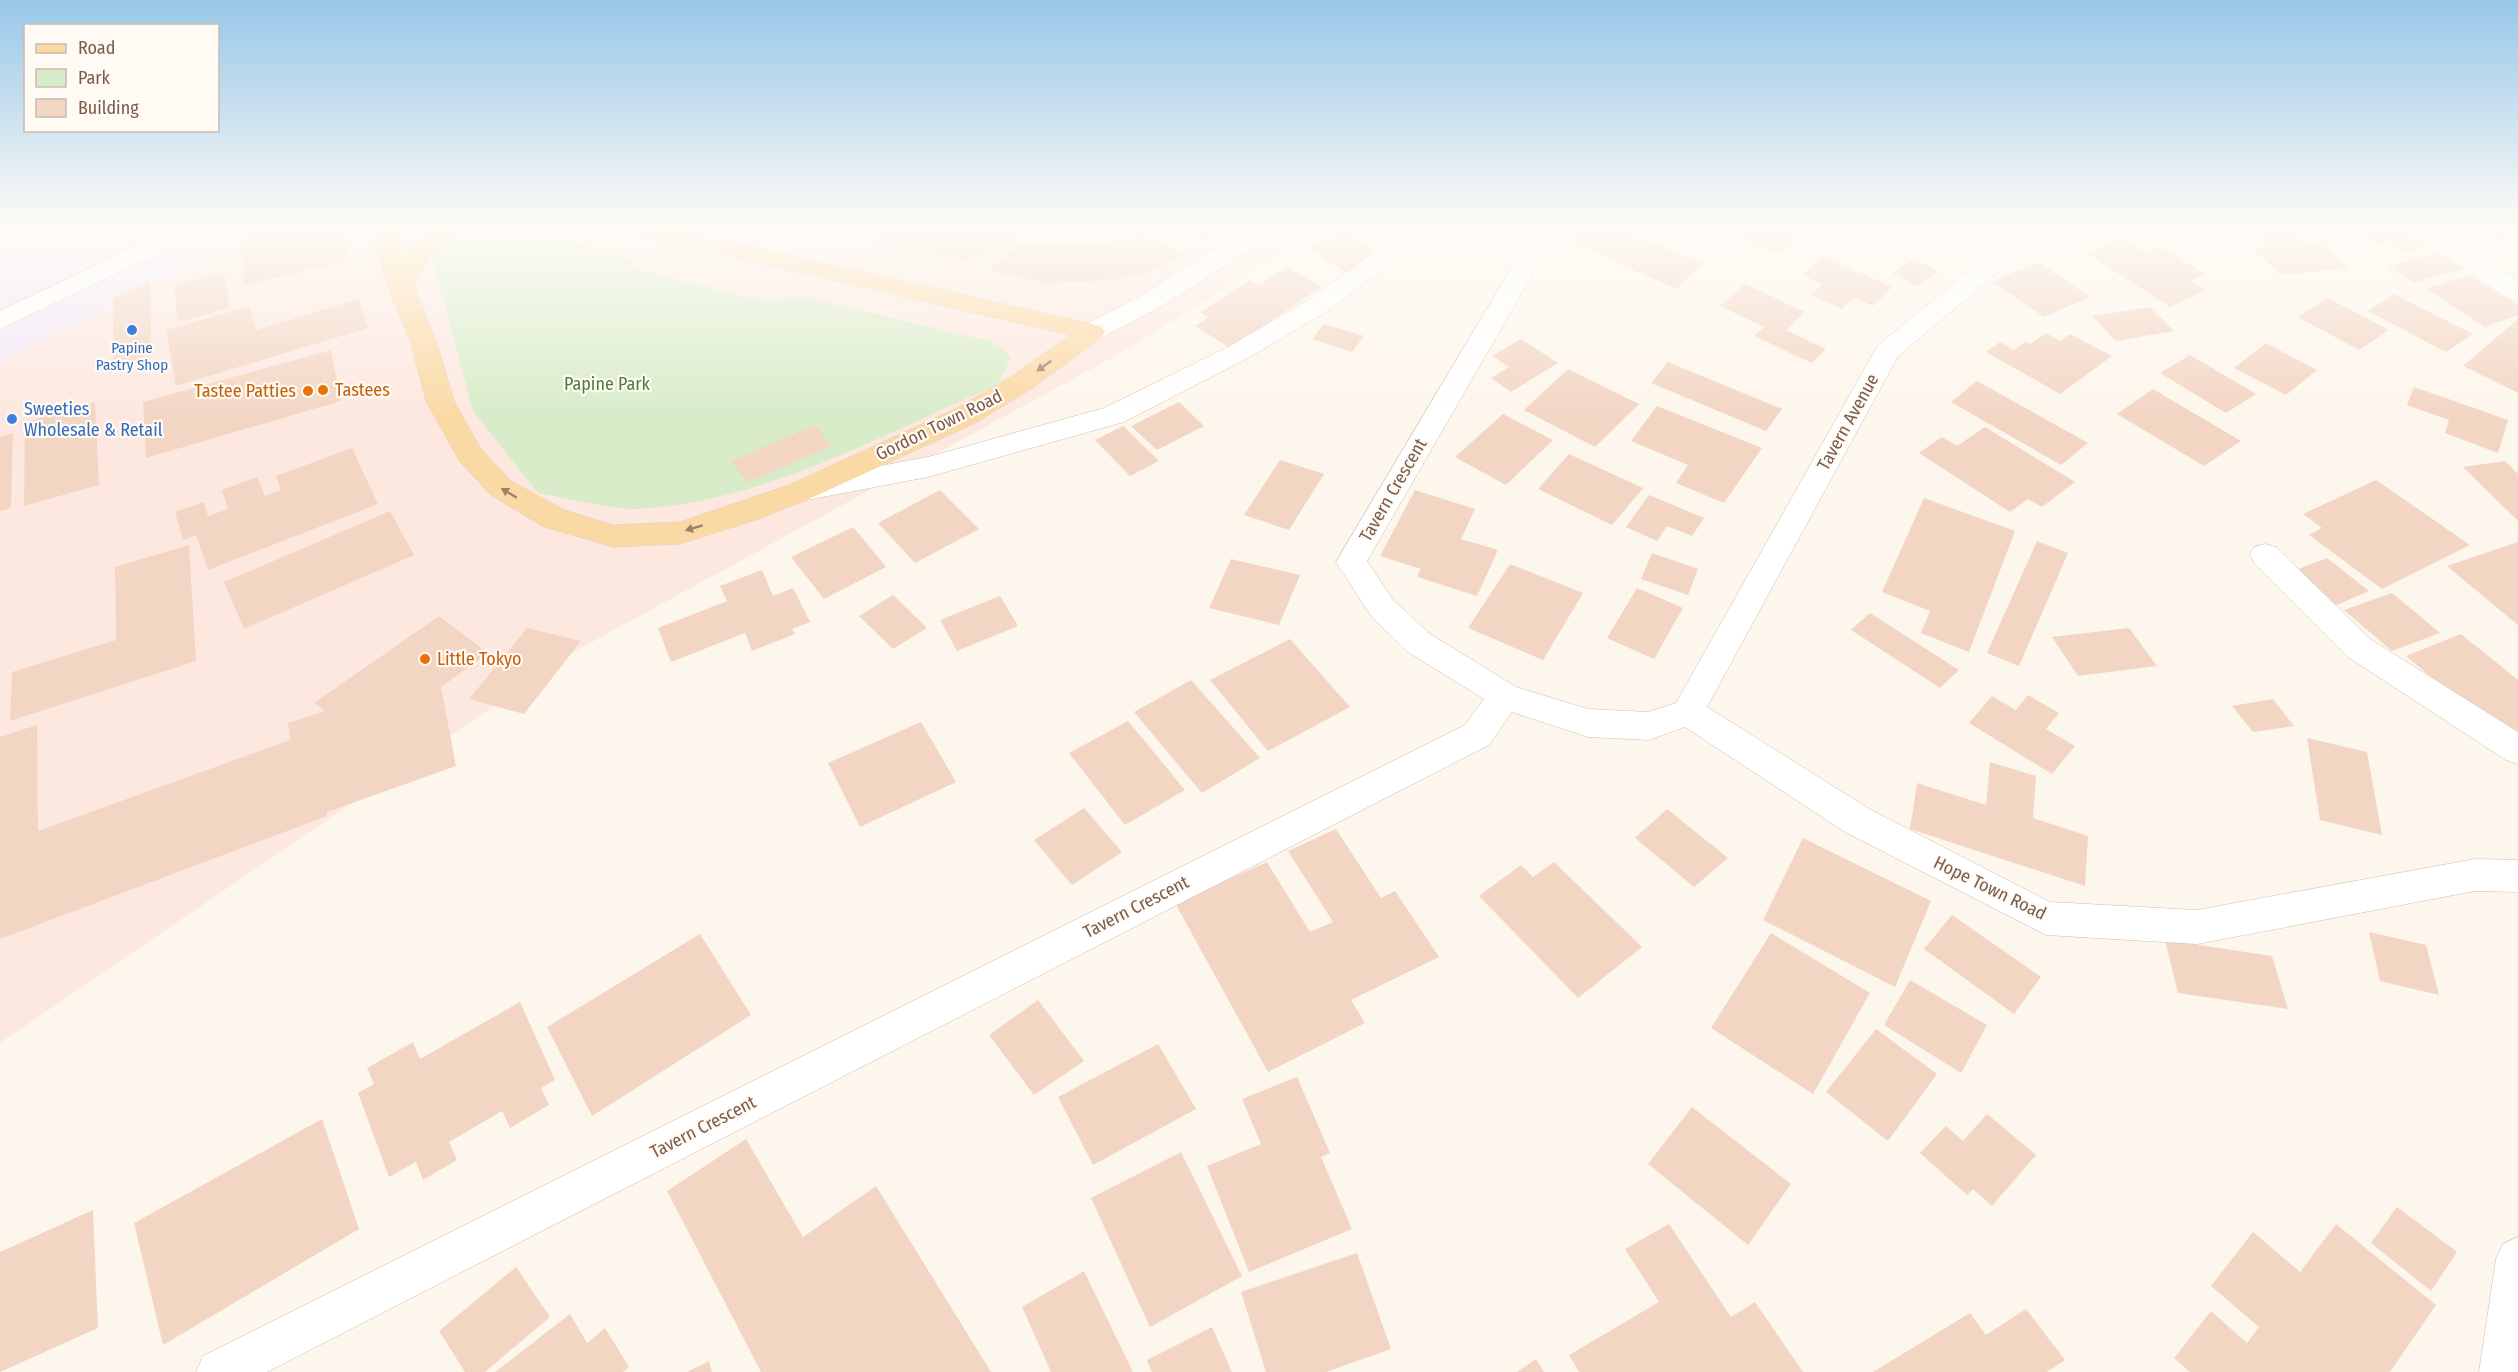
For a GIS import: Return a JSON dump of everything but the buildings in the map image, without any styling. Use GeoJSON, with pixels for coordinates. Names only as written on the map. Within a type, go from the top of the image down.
{"type":"FeatureCollection","features":[{"type":"Feature","properties":{"kind":"main road","name":"Gordon Town Road"},"geometry":{"type":"LineString","coordinates":[[402,289],[424,344],[440,401],[470,455],[501,488],[553,519],[613,536],[680,533],[750,511],[799,492],[965,416],[1021,383],[1092,332]]}},
{"type":"Feature","properties":{"kind":"main road"},"geometry":{"type":"LineString","coordinates":[[904,289],[1092,332]]}},
{"type":"Feature","properties":{"kind":"street"},"geometry":{"type":"LineString","coordinates":[[0,321],[66,289]]}},
{"type":"Feature","properties":{"kind":"street","name":"Gordon Town Road"},"geometry":{"type":"LineString","coordinates":[[1092,332],[1170,289]]}},
{"type":"Feature","properties":{"kind":"street"},"geometry":{"type":"LineString","coordinates":[[799,492],[928,466],[1114,415],[1239,352],[1322,303],[1341,289]]}},
{"type":"Feature","properties":{"kind":"street","name":"Tavern Crescent"},"geometry":{"type":"LineString","coordinates":[[219,1372],[1477,735],[1505,696],[1419,643],[1382,608],[1351,562],[1511,289]]}},
{"type":"Feature","properties":{"kind":"street","name":"Tavern Avenue"},"geometry":{"type":"LineString","coordinates":[[1688,712],[1887,351],[1963,289]]}},
{"type":"Feature","properties":{"kind":"street"},"geometry":{"type":"LineString","coordinates":[[2265,555],[2359,648],[2518,750]]}},
{"type":"Feature","properties":{"kind":"street"},"geometry":{"type":"LineString","coordinates":[[1505,696],[1588,723],[1649,726],[1688,712]]}},
{"type":"Feature","properties":{"kind":"street","name":"Hope Town Road"},"geometry":{"type":"LineString","coordinates":[[1688,712],[1858,821],[2046,918],[2197,927],[2475,875],[2518,876]]}},
{"type":"Feature","properties":{"kind":"street"},"geometry":{"type":"LineString","coordinates":[[2502,1372],[2518,1259]]}},
{"type":"Feature","properties":{"kind":"shaded area"},"geometry":{"type":"Polygon","coordinates":[[[0,289],[144,289],[0,361],[0,289]]]}},
{"type":"Feature","properties":{"kind":"shaded area"},"geometry":{"type":"Polygon","coordinates":[[[74,289],[1222,289],[1133,346],[572,653],[0,1043],[0,321],[74,289]]]}},
{"type":"Feature","properties":{"kind":"green space","name":"Papine Park"},"geometry":{"type":"Polygon","coordinates":[[[440,289],[716,289],[768,302],[803,297],[990,341],[1003,348],[1011,358],[997,385],[821,463],[730,494],[683,504],[637,509],[538,493],[473,411],[440,289]]]}},
{"type":"Feature","properties":{"kind":"place","name":"Papine Pastry Shop"},"geometry":{"type":"Point","coordinates":[132,330]}},
{"type":"Feature","properties":{"kind":"place","name":"Tastees"},"geometry":{"type":"Point","coordinates":[323,390]}},
{"type":"Feature","properties":{"kind":"place","name":"Tastee Patties"},"geometry":{"type":"Point","coordinates":[308,391]}},
{"type":"Feature","properties":{"kind":"place","name":"Sweeties Wholesale & Retail"},"geometry":{"type":"Point","coordinates":[12,419]}},
{"type":"Feature","properties":{"kind":"place","name":"Little Tokyo"},"geometry":{"type":"Point","coordinates":[425,659]}}]}
